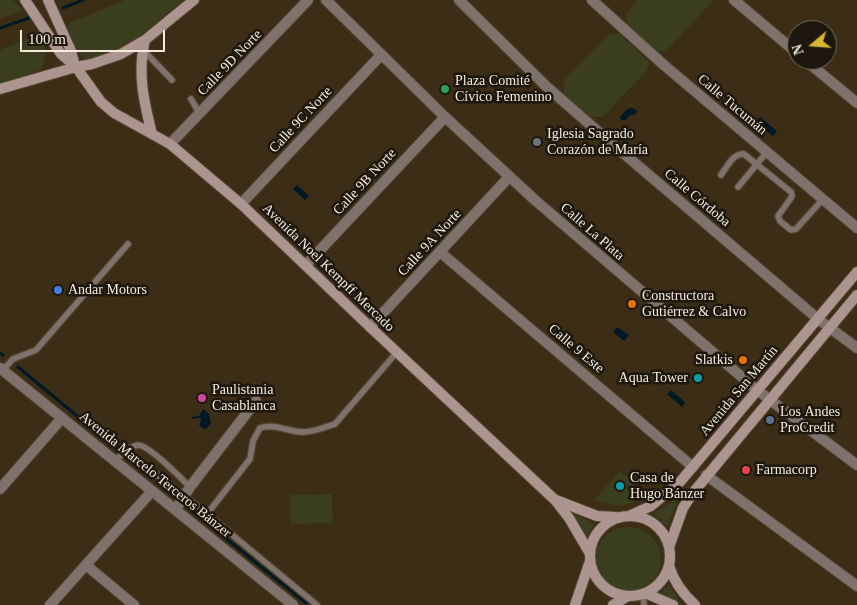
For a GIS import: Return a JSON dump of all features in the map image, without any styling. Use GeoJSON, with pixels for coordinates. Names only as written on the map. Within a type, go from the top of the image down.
{"type":"FeatureCollection","features":[{"type":"Feature","properties":{"kind":"main road","name":"Avenida Noel Kempff Mercado"},"geometry":{"type":"LineString","coordinates":[[48,0],[76,67]]}},
{"type":"Feature","properties":{"kind":"main road"},"geometry":{"type":"LineString","coordinates":[[0,89],[76,67],[108,60],[143,44],[194,0]]}},
{"type":"Feature","properties":{"kind":"main road","name":"Avenida Noel Kempff Mercado"},"geometry":{"type":"LineString","coordinates":[[26,1],[49,38],[61,54],[76,67],[101,102],[114,113],[170,144],[241,204],[555,500],[569,518],[590,556]]}},
{"type":"Feature","properties":{"kind":"main road"},"geometry":{"type":"LineString","coordinates":[[143,44],[141,84],[152,134]]}},
{"type":"Feature","properties":{"kind":"main road","name":"Avenida San Martín"},"geometry":{"type":"LineString","coordinates":[[631,515],[651,506],[680,482],[857,272]]}},
{"type":"Feature","properties":{"kind":"main road","name":"Avenida San Martín"},"geometry":{"type":"LineString","coordinates":[[669,547],[683,508],[706,475],[857,295]]}},
{"type":"Feature","properties":{"kind":"main road","name":"Avenida Noel Kempff Mercado"},"geometry":{"type":"LineString","coordinates":[[555,500],[597,516],[618,517]]}},
{"type":"Feature","properties":{"kind":"main road"},"geometry":{"type":"LineString","coordinates":[[575,605],[590,556],[592,540],[598,530],[607,522],[618,517],[631,515],[644,518],[656,525],[664,535],[669,547],[669,566],[674,581],[684,595],[695,605]]}},
{"type":"Feature","properties":{"kind":"main road"},"geometry":{"type":"LineString","coordinates":[[590,556],[592,572],[598,582],[620,600],[644,593],[656,587],[664,577],[669,566]]}},
{"type":"Feature","properties":{"kind":"main road"},"geometry":{"type":"LineString","coordinates":[[644,593],[673,605]]}},
{"type":"Feature","properties":{"kind":"street","name":"Calle 9D Norte"},"geometry":{"type":"LineString","coordinates":[[170,144],[308,0]]}},
{"type":"Feature","properties":{"kind":"street","name":"Calle La Plata"},"geometry":{"type":"LineString","coordinates":[[326,0],[445,118],[509,177],[757,390],[857,465]]}},
{"type":"Feature","properties":{"kind":"street","name":"Calle Córdoba"},"geometry":{"type":"LineString","coordinates":[[459,0],[547,87],[818,319],[857,348]]}},
{"type":"Feature","properties":{"kind":"street","name":"Calle Tucumán"},"geometry":{"type":"LineString","coordinates":[[592,0],[665,66],[857,228]]}},
{"type":"Feature","properties":{"kind":"street"},"geometry":{"type":"LineString","coordinates":[[734,0],[787,45]]}},
{"type":"Feature","properties":{"kind":"street","name":"Calle 9C Norte"},"geometry":{"type":"LineString","coordinates":[[241,204],[381,55]]}},
{"type":"Feature","properties":{"kind":"street"},"geometry":{"type":"LineString","coordinates":[[818,70],[857,103]]}},
{"type":"Feature","properties":{"kind":"street","name":"Calle 9B Norte"},"geometry":{"type":"LineString","coordinates":[[306,265],[445,118]]}},
{"type":"Feature","properties":{"kind":"street","name":"Calle 9A Norte"},"geometry":{"type":"LineString","coordinates":[[370,327],[509,177]]}},
{"type":"Feature","properties":{"kind":"street","name":"Calle 9 Este"},"geometry":{"type":"LineString","coordinates":[[440,252],[693,467]]}},
{"type":"Feature","properties":{"kind":"street","name":"Avenida Marcelo Terceros Bánzer"},"geometry":{"type":"LineString","coordinates":[[1,369],[293,605]]}},
{"type":"Feature","properties":{"kind":"street"},"geometry":{"type":"LineString","coordinates":[[176,510],[187,491],[256,401]]}},
{"type":"Feature","properties":{"kind":"street"},"geometry":{"type":"LineString","coordinates":[[0,489],[62,418]]}},
{"type":"Feature","properties":{"kind":"street"},"geometry":{"type":"LineString","coordinates":[[706,475],[857,586]]}},
{"type":"Feature","properties":{"kind":"street"},"geometry":{"type":"LineString","coordinates":[[50,605],[152,491]]}},
{"type":"Feature","properties":{"kind":"street"},"geometry":{"type":"LineString","coordinates":[[86,565],[134,605]]}},
{"type":"Feature","properties":{"kind":"lane"},"geometry":{"type":"LineString","coordinates":[[143,44],[172,80]]}},
{"type":"Feature","properties":{"kind":"lane"},"geometry":{"type":"LineString","coordinates":[[191,99],[200,114]]}},
{"type":"Feature","properties":{"kind":"lane"},"geometry":{"type":"LineString","coordinates":[[738,188],[767,152]]}},
{"type":"Feature","properties":{"kind":"lane"},"geometry":{"type":"LineString","coordinates":[[722,175],[734,156],[744,154],[792,195],[778,216],[780,221],[791,230],[796,229],[823,199]]}},
{"type":"Feature","properties":{"kind":"lane"},"geometry":{"type":"LineString","coordinates":[[1,369],[13,359],[36,350],[128,244]]}},
{"type":"Feature","properties":{"kind":"lane"},"geometry":{"type":"LineString","coordinates":[[207,514],[250,459],[253,441],[260,428],[268,425],[280,426],[303,432],[335,424],[397,352]]}},
{"type":"Feature","properties":{"kind":"lane"},"geometry":{"type":"LineString","coordinates":[[115,460],[127,451],[143,446],[162,460],[207,514],[317,605]]}},
{"type":"Feature","properties":{"kind":"lane"},"geometry":{"type":"LineString","coordinates":[[127,451],[187,491]]}},
{"type":"Feature","properties":{"kind":"lane"},"geometry":{"type":"LineString","coordinates":[[644,593],[644,605]]}},
{"type":"Feature","properties":{"kind":"green space"},"geometry":{"type":"Polygon","coordinates":[[[0,0],[13,0],[23,11],[0,19],[0,0]]]}},
{"type":"Feature","properties":{"kind":"green space"},"geometry":{"type":"Polygon","coordinates":[[[125,0],[182,0],[150,28],[121,49],[95,60],[85,58],[76,47],[67,24],[125,0]]]}},
{"type":"Feature","properties":{"kind":"green space"},"geometry":{"type":"Polygon","coordinates":[[[638,0],[711,0],[712,2],[666,51],[657,53],[627,23],[627,13],[638,0]]]}},
{"type":"Feature","properties":{"kind":"green space"},"geometry":{"type":"Polygon","coordinates":[[[618,33],[649,62],[647,70],[603,117],[589,119],[563,96],[565,85],[563,80],[608,35],[618,33]]]}},
{"type":"Feature","properties":{"kind":"green space"},"geometry":{"type":"Polygon","coordinates":[[[38,35],[46,51],[42,68],[0,83],[0,50],[38,35]]]}},
{"type":"Feature","properties":{"kind":"green space"},"geometry":{"type":"Polygon","coordinates":[[[620,471],[646,492],[634,502],[622,505],[594,500],[620,471]]]}},
{"type":"Feature","properties":{"kind":"green space"},"geometry":{"type":"Polygon","coordinates":[[[332,494],[333,523],[291,524],[290,495],[332,494]]]}},
{"type":"Feature","properties":{"kind":"green space"},"geometry":{"type":"Polygon","coordinates":[[[680,496],[667,526],[653,514],[680,496]]]}},
{"type":"Feature","properties":{"kind":"green space"},"geometry":{"type":"Polygon","coordinates":[[[570,511],[594,524],[586,541],[581,526],[570,511]]]}},
{"type":"Feature","properties":{"kind":"green space"},"geometry":{"type":"Polygon","coordinates":[[[628,527],[640,530],[651,537],[658,548],[661,560],[658,572],[651,583],[640,590],[628,593],[616,590],[605,583],[598,572],[595,560],[598,548],[605,537],[616,530],[628,527]]]}},
{"type":"Feature","properties":{"kind":"green space"},"geometry":{"type":"Polygon","coordinates":[[[669,585],[682,605],[677,605],[659,595],[669,585]]]}},
{"type":"Feature","properties":{"kind":"water"},"geometry":{"type":"Polygon","coordinates":[[[631,108],[637,111],[636,114],[629,116],[626,120],[621,120],[620,117],[626,110],[631,108]]]}},
{"type":"Feature","properties":{"kind":"water"},"geometry":{"type":"Polygon","coordinates":[[[760,117],[777,131],[773,136],[756,122],[760,117]]]}},
{"type":"Feature","properties":{"kind":"water"},"geometry":{"type":"Polygon","coordinates":[[[297,185],[309,196],[305,200],[293,189],[297,185]]]}},
{"type":"Feature","properties":{"kind":"water"},"geometry":{"type":"Polygon","coordinates":[[[617,327],[629,335],[624,341],[613,332],[617,327]]]}},
{"type":"Feature","properties":{"kind":"water"},"geometry":{"type":"Polygon","coordinates":[[[671,390],[685,402],[682,407],[667,394],[671,390]]]}},
{"type":"Feature","properties":{"kind":"water"},"geometry":{"type":"Polygon","coordinates":[[[203,409],[209,414],[211,423],[206,429],[199,425],[200,418],[193,419],[192,417],[199,416],[203,409]]]}},
{"type":"Feature","properties":{"kind":"waterway"},"geometry":{"type":"LineString","coordinates":[[63,8],[83,0]]}},
{"type":"Feature","properties":{"kind":"waterway"},"geometry":{"type":"LineString","coordinates":[[0,28],[29,18]]}},
{"type":"Feature","properties":{"kind":"waterway"},"geometry":{"type":"LineString","coordinates":[[18,367],[94,430]]}},
{"type":"Feature","properties":{"kind":"waterway"},"geometry":{"type":"LineString","coordinates":[[192,511],[306,603]]}},
{"type":"Feature","properties":{"kind":"place","name":"Plaza Comité Cívico Femenino"},"geometry":{"type":"Point","coordinates":[445,89]}},
{"type":"Feature","properties":{"kind":"place","name":"Iglesia Sagrado Corazón de María"},"geometry":{"type":"Point","coordinates":[537,142]}},
{"type":"Feature","properties":{"kind":"place","name":"Andar Motors"},"geometry":{"type":"Point","coordinates":[58,290]}},
{"type":"Feature","properties":{"kind":"place","name":"Constructora Gutiérrez & Calvo"},"geometry":{"type":"Point","coordinates":[632,304]}},
{"type":"Feature","properties":{"kind":"place","name":"Slatkis"},"geometry":{"type":"Point","coordinates":[743,360]}},
{"type":"Feature","properties":{"kind":"place","name":"Aqua Tower"},"geometry":{"type":"Point","coordinates":[698,378]}},
{"type":"Feature","properties":{"kind":"place","name":"Paulistania Casablanca"},"geometry":{"type":"Point","coordinates":[202,398]}},
{"type":"Feature","properties":{"kind":"place","name":"Los Andes ProCredit"},"geometry":{"type":"Point","coordinates":[770,420]}},
{"type":"Feature","properties":{"kind":"place","name":"Farmacorp"},"geometry":{"type":"Point","coordinates":[746,470]}},
{"type":"Feature","properties":{"kind":"place","name":"Casa de Hugo Bánzer"},"geometry":{"type":"Point","coordinates":[620,486]}}]}
